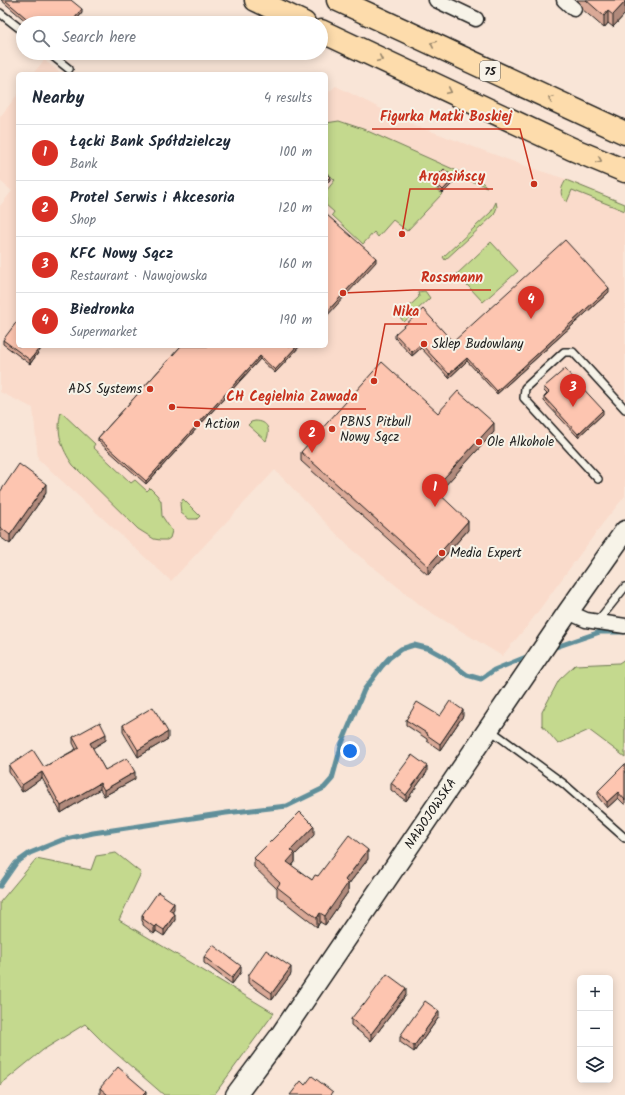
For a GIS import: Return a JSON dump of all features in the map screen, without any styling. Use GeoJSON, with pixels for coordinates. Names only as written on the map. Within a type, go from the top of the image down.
{"type":"FeatureCollection","features":[{"type":"Feature","properties":{"kind":"main road"},"geometry":{"type":"LineString","coordinates":[[256,0],[289,16]]}},
{"type":"Feature","properties":{"kind":"main road","name":"75"},"geometry":{"type":"LineString","coordinates":[[338,0],[625,133]]}},
{"type":"Feature","properties":{"kind":"main road"},"geometry":{"type":"LineString","coordinates":[[328,34],[565,146],[625,171]]}},
{"type":"Feature","properties":{"kind":"street"},"geometry":{"type":"LineString","coordinates":[[436,0],[476,19]]}},
{"type":"Feature","properties":{"kind":"street","name":"NAWOJOWSKA"},"geometry":{"type":"LineString","coordinates":[[236,1095],[280,1036],[488,729],[625,531]]}},
{"type":"Feature","properties":{"kind":"street"},"geometry":{"type":"LineString","coordinates":[[568,612],[586,620],[625,626]]}},
{"type":"Feature","properties":{"kind":"lane"},"geometry":{"type":"LineString","coordinates":[[0,13],[16,26]]}},
{"type":"Feature","properties":{"kind":"lane"},"geometry":{"type":"LineString","coordinates":[[58,60],[69,69]]}},
{"type":"Feature","properties":{"kind":"lane"},"geometry":{"type":"LineString","coordinates":[[598,479],[524,398],[525,388],[564,352],[572,352],[625,409]]}},
{"type":"Feature","properties":{"kind":"lane"},"geometry":{"type":"LineString","coordinates":[[597,622],[625,586]]}},
{"type":"Feature","properties":{"kind":"lane"},"geometry":{"type":"LineString","coordinates":[[488,729],[564,784],[625,838]]}},
{"type":"Feature","properties":{"kind":"shaded area"},"geometry":{"type":"Polygon","coordinates":[[[44,60],[59,72],[35,72],[44,60]]]}},
{"type":"Feature","properties":{"kind":"shaded area"},"geometry":{"type":"Polygon","coordinates":[[[336,86],[409,123],[528,167],[566,179],[625,204],[625,496],[603,523],[528,625],[502,656],[424,608],[352,550],[275,470],[171,581],[38,459],[33,408],[0,392],[0,206],[12,191],[0,181],[0,117],[16,97],[16,348],[328,348],[328,92],[336,86]]]}},
{"type":"Feature","properties":{"kind":"green space"},"geometry":{"type":"Polygon","coordinates":[[[339,121],[363,129],[482,182],[487,187],[461,177],[455,180],[443,170],[430,183],[442,194],[407,231],[393,220],[378,237],[374,232],[363,244],[332,215],[334,212],[328,207],[328,189],[335,180],[328,174],[328,123],[339,121]]]}},
{"type":"Feature","properties":{"kind":"green space"},"geometry":{"type":"Polygon","coordinates":[[[566,180],[625,204],[625,211],[572,190],[567,202],[561,194],[566,180]]]}},
{"type":"Feature","properties":{"kind":"green space"},"geometry":{"type":"Polygon","coordinates":[[[496,202],[497,207],[494,215],[445,260],[443,257],[491,212],[496,202]]]}},
{"type":"Feature","properties":{"kind":"green space"},"geometry":{"type":"Polygon","coordinates":[[[491,242],[518,271],[483,302],[457,274],[491,242]]]}},
{"type":"Feature","properties":{"kind":"green space"},"geometry":{"type":"Polygon","coordinates":[[[425,291],[430,298],[404,322],[399,316],[419,297],[418,292],[425,291]]]}},
{"type":"Feature","properties":{"kind":"green space"},"geometry":{"type":"Polygon","coordinates":[[[61,412],[95,444],[93,447],[131,483],[135,480],[147,491],[150,488],[157,495],[161,501],[162,516],[172,531],[170,538],[167,540],[154,539],[138,529],[73,465],[65,452],[59,433],[61,412]]]}},
{"type":"Feature","properties":{"kind":"green space"},"geometry":{"type":"Polygon","coordinates":[[[255,421],[266,424],[268,433],[266,441],[248,425],[255,421]]]}},
{"type":"Feature","properties":{"kind":"green space"},"geometry":{"type":"Polygon","coordinates":[[[183,499],[200,516],[197,519],[189,519],[181,513],[180,504],[183,499]]]}},
{"type":"Feature","properties":{"kind":"green space"},"geometry":{"type":"Polygon","coordinates":[[[625,659],[625,757],[589,730],[558,744],[542,725],[542,712],[559,680],[575,665],[619,663],[625,659]]]}},
{"type":"Feature","properties":{"kind":"green space"},"geometry":{"type":"Polygon","coordinates":[[[116,853],[141,873],[119,920],[274,1013],[214,1095],[164,1095],[103,1042],[85,1024],[43,1050],[0,1085],[0,902],[36,859],[91,870],[96,856],[116,853]]]}},
{"type":"Feature","properties":{"kind":"building"},"geometry":{"type":"Polygon","coordinates":[[[5,0],[71,0],[82,9],[76,16],[24,16],[5,0]]]}},
{"type":"Feature","properties":{"kind":"building"},"geometry":{"type":"Polygon","coordinates":[[[586,0],[625,0],[625,2],[613,15],[608,11],[604,16],[586,0]]]}},
{"type":"Feature","properties":{"kind":"building"},"geometry":{"type":"Polygon","coordinates":[[[444,169],[454,178],[443,190],[433,180],[444,169]]]}},
{"type":"Feature","properties":{"kind":"building"},"geometry":{"type":"Polygon","coordinates":[[[328,216],[376,258],[328,311],[328,216]]]}},
{"type":"Feature","properties":{"kind":"building"},"geometry":{"type":"Polygon","coordinates":[[[565,240],[609,288],[497,391],[467,358],[449,374],[421,344],[412,352],[395,334],[423,309],[453,342],[565,240]]]}},
{"type":"Feature","properties":{"kind":"building"},"geometry":{"type":"Polygon","coordinates":[[[16,323],[16,348],[39,348],[30,360],[3,340],[16,323]]]}},
{"type":"Feature","properties":{"kind":"building"},"geometry":{"type":"Polygon","coordinates":[[[179,348],[295,348],[275,370],[260,356],[146,481],[98,438],[179,348]]]}},
{"type":"Feature","properties":{"kind":"building"},"geometry":{"type":"Polygon","coordinates":[[[382,362],[438,413],[458,391],[494,423],[434,489],[468,521],[428,566],[301,452],[382,362]]]}},
{"type":"Feature","properties":{"kind":"building"},"geometry":{"type":"Polygon","coordinates":[[[565,369],[603,410],[578,434],[544,397],[549,392],[544,387],[565,369]]]}},
{"type":"Feature","properties":{"kind":"building"},"geometry":{"type":"Polygon","coordinates":[[[19,464],[46,484],[10,535],[0,527],[0,492],[19,464]]]}},
{"type":"Feature","properties":{"kind":"building"},"geometry":{"type":"Polygon","coordinates":[[[450,701],[463,710],[440,744],[427,735],[428,734],[406,720],[417,702],[440,716],[450,701]]]}},
{"type":"Feature","properties":{"kind":"building"},"geometry":{"type":"Polygon","coordinates":[[[153,707],[168,732],[138,750],[123,725],[153,707]]]}},
{"type":"Feature","properties":{"kind":"building"},"geometry":{"type":"Polygon","coordinates":[[[100,722],[106,734],[90,743],[105,770],[127,758],[135,772],[104,790],[100,783],[61,806],[42,772],[22,785],[9,766],[33,750],[44,767],[79,748],[73,737],[100,722]]]}},
{"type":"Feature","properties":{"kind":"building"},"geometry":{"type":"Polygon","coordinates":[[[412,755],[427,766],[406,795],[391,783],[412,755]]]}},
{"type":"Feature","properties":{"kind":"building"},"geometry":{"type":"Polygon","coordinates":[[[625,764],[625,800],[618,792],[607,802],[598,791],[625,764]]]}},
{"type":"Feature","properties":{"kind":"building"},"geometry":{"type":"Polygon","coordinates":[[[300,812],[314,826],[291,850],[295,853],[287,862],[312,880],[315,875],[318,876],[349,835],[368,850],[345,880],[348,883],[325,916],[320,913],[317,918],[277,887],[280,883],[254,858],[300,812]]]}},
{"type":"Feature","properties":{"kind":"building"},"geometry":{"type":"Polygon","coordinates":[[[158,892],[174,903],[169,910],[175,914],[164,930],[156,925],[154,927],[143,919],[144,916],[142,915],[158,892]]]}},
{"type":"Feature","properties":{"kind":"building"},"geometry":{"type":"Polygon","coordinates":[[[213,945],[241,966],[232,978],[204,957],[213,945]]]}},
{"type":"Feature","properties":{"kind":"building"},"geometry":{"type":"Polygon","coordinates":[[[266,950],[291,967],[272,993],[248,976],[266,950]]]}},
{"type":"Feature","properties":{"kind":"building"},"geometry":{"type":"Polygon","coordinates":[[[387,974],[406,988],[371,1034],[351,1019],[363,1004],[364,1005],[387,974]]]}},
{"type":"Feature","properties":{"kind":"building"},"geometry":{"type":"Polygon","coordinates":[[[425,1001],[439,1011],[414,1046],[400,1036],[425,1001]]]}},
{"type":"Feature","properties":{"kind":"building"},"geometry":{"type":"Polygon","coordinates":[[[118,1067],[146,1091],[142,1095],[108,1095],[100,1088],[118,1067]]]}},
{"type":"Feature","properties":{"kind":"building"},"geometry":{"type":"Polygon","coordinates":[[[312,1076],[333,1092],[331,1095],[290,1095],[301,1081],[305,1085],[312,1076]]]}},
{"type":"Feature","properties":{"kind":"waterway"},"geometry":{"type":"LineString","coordinates":[[550,649],[600,632],[625,632]]}},
{"type":"Feature","properties":{"kind":"waterway"},"geometry":{"type":"LineString","coordinates":[[0,886],[16,863],[30,853],[62,840],[93,833],[226,813],[287,806],[324,788],[332,779],[342,743],[364,690],[389,658],[401,649],[414,645],[430,649],[441,655],[467,675],[481,679],[494,670],[531,655]]}},
{"type":"Feature","properties":{"kind":"place","name":"Figurka Matki Boskiej"},"geometry":{"type":"Point","coordinates":[534,184]}},
{"type":"Feature","properties":{"kind":"place","name":"Argasińscy"},"geometry":{"type":"Point","coordinates":[402,234]}},
{"type":"Feature","properties":{"kind":"place","name":"Rossmann"},"geometry":{"type":"Point","coordinates":[343,293]}},
{"type":"Feature","properties":{"kind":"place","name":"Biedronka"},"geometry":{"type":"Point","coordinates":[531,319]}},
{"type":"Feature","properties":{"kind":"place","name":"Sklep Budowlany"},"geometry":{"type":"Point","coordinates":[424,344]}},
{"type":"Feature","properties":{"kind":"place","name":"Nika"},"geometry":{"type":"Point","coordinates":[374,381]}},
{"type":"Feature","properties":{"kind":"place","name":"ADS Systems"},"geometry":{"type":"Point","coordinates":[150,389]}},
{"type":"Feature","properties":{"kind":"place","name":"CH Cegielnia Zawada"},"geometry":{"type":"Point","coordinates":[172,407]}},
{"type":"Feature","properties":{"kind":"place","name":"KFC Nowy Sącz"},"geometry":{"type":"Point","coordinates":[573,407]}},
{"type":"Feature","properties":{"kind":"place","name":"Action"},"geometry":{"type":"Point","coordinates":[197,424]}},
{"type":"Feature","properties":{"kind":"place","name":"PBNS Pitbull Nowy Sącz"},"geometry":{"type":"Point","coordinates":[332,429]}},
{"type":"Feature","properties":{"kind":"place","name":"Ole Alkohole"},"geometry":{"type":"Point","coordinates":[479,442]}},
{"type":"Feature","properties":{"kind":"place","name":"Protel Serwis i Akcesoria"},"geometry":{"type":"Point","coordinates":[312,453]}},
{"type":"Feature","properties":{"kind":"place","name":"Łącki Bank Spółdzielczy"},"geometry":{"type":"Point","coordinates":[435,507]}},
{"type":"Feature","properties":{"kind":"place","name":"Media Expert"},"geometry":{"type":"Point","coordinates":[442,553]}}]}
